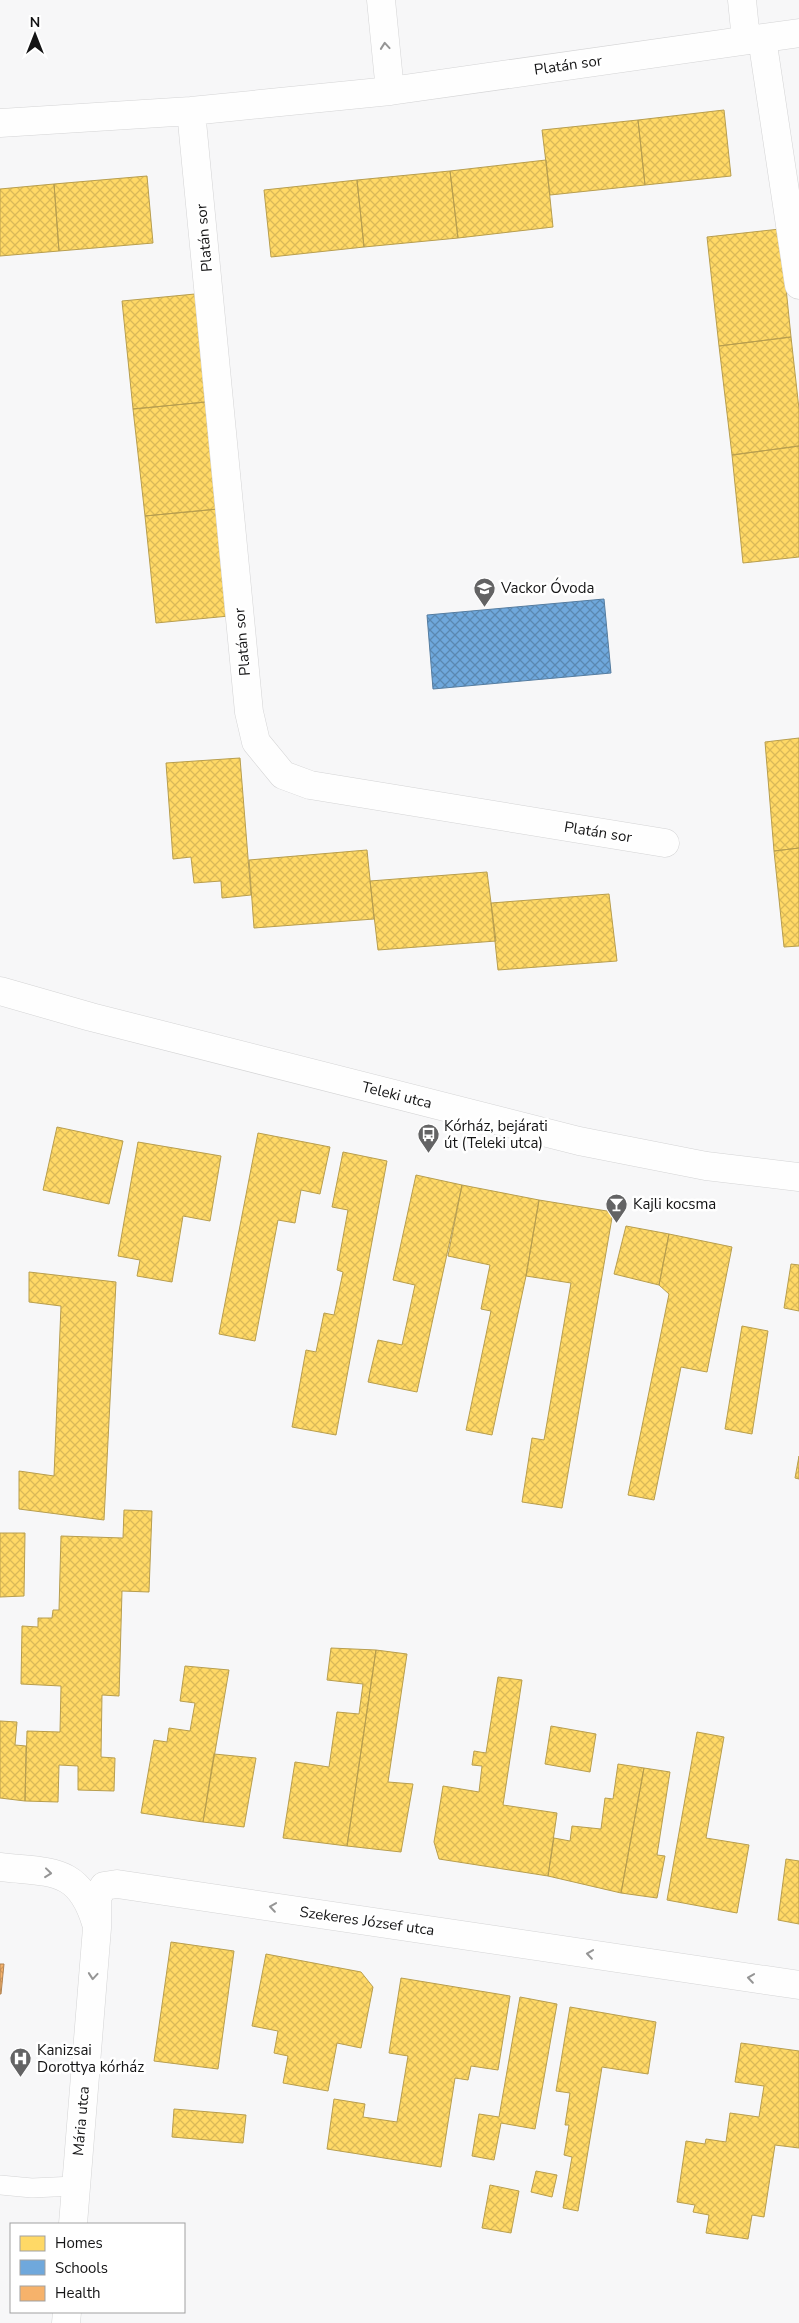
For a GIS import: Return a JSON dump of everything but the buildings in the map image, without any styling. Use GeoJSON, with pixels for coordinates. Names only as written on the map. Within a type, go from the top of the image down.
{"type":"FeatureCollection","features":[{"type":"Feature","properties":{"kind":"street"},"geometry":{"type":"LineString","coordinates":[[381,0],[390,91]]}},
{"type":"Feature","properties":{"kind":"street"},"geometry":{"type":"LineString","coordinates":[[742,0],[754,39],[799,286]]}},
{"type":"Feature","properties":{"kind":"street","name":"Platán sor"},"geometry":{"type":"LineString","coordinates":[[0,123],[191,111],[390,91],[799,33]]}},
{"type":"Feature","properties":{"kind":"street","name":"Platán sor"},"geometry":{"type":"LineString","coordinates":[[191,111],[248,712],[256,742],[283,775],[310,785],[665,843]]}},
{"type":"Feature","properties":{"kind":"street","name":"Teleki utca"},"geometry":{"type":"LineString","coordinates":[[0,991],[91,1018],[580,1141],[706,1166],[799,1177]]}},
{"type":"Feature","properties":{"kind":"street"},"geometry":{"type":"LineString","coordinates":[[0,1867],[60,1874],[72,1881],[88,1900],[97,1928]]}},
{"type":"Feature","properties":{"kind":"street","name":"Szekeres József utca"},"geometry":{"type":"LineString","coordinates":[[97,1928],[97,1897],[104,1886],[117,1884],[799,1985]]}},
{"type":"Feature","properties":{"kind":"street","name":"Mária utca"},"geometry":{"type":"LineString","coordinates":[[73,2223],[97,1928]]}},
{"type":"Feature","properties":{"kind":"lane"},"geometry":{"type":"LineString","coordinates":[[0,2185],[32,2188],[75,2186]]}},
{"type":"Feature","properties":{"kind":"place","name":"Vackor Óvoda"},"geometry":{"type":"Point","coordinates":[485,607]}},
{"type":"Feature","properties":{"kind":"place","name":"Kórház, bejárati út (Teleki utca)"},"geometry":{"type":"Point","coordinates":[428,1154]}},
{"type":"Feature","properties":{"kind":"place","name":"Kajli kocsma"},"geometry":{"type":"Point","coordinates":[617,1223]}},
{"type":"Feature","properties":{"kind":"place","name":"Kanizsai Dorottya kórház"},"geometry":{"type":"Point","coordinates":[21,2078]}}]}
